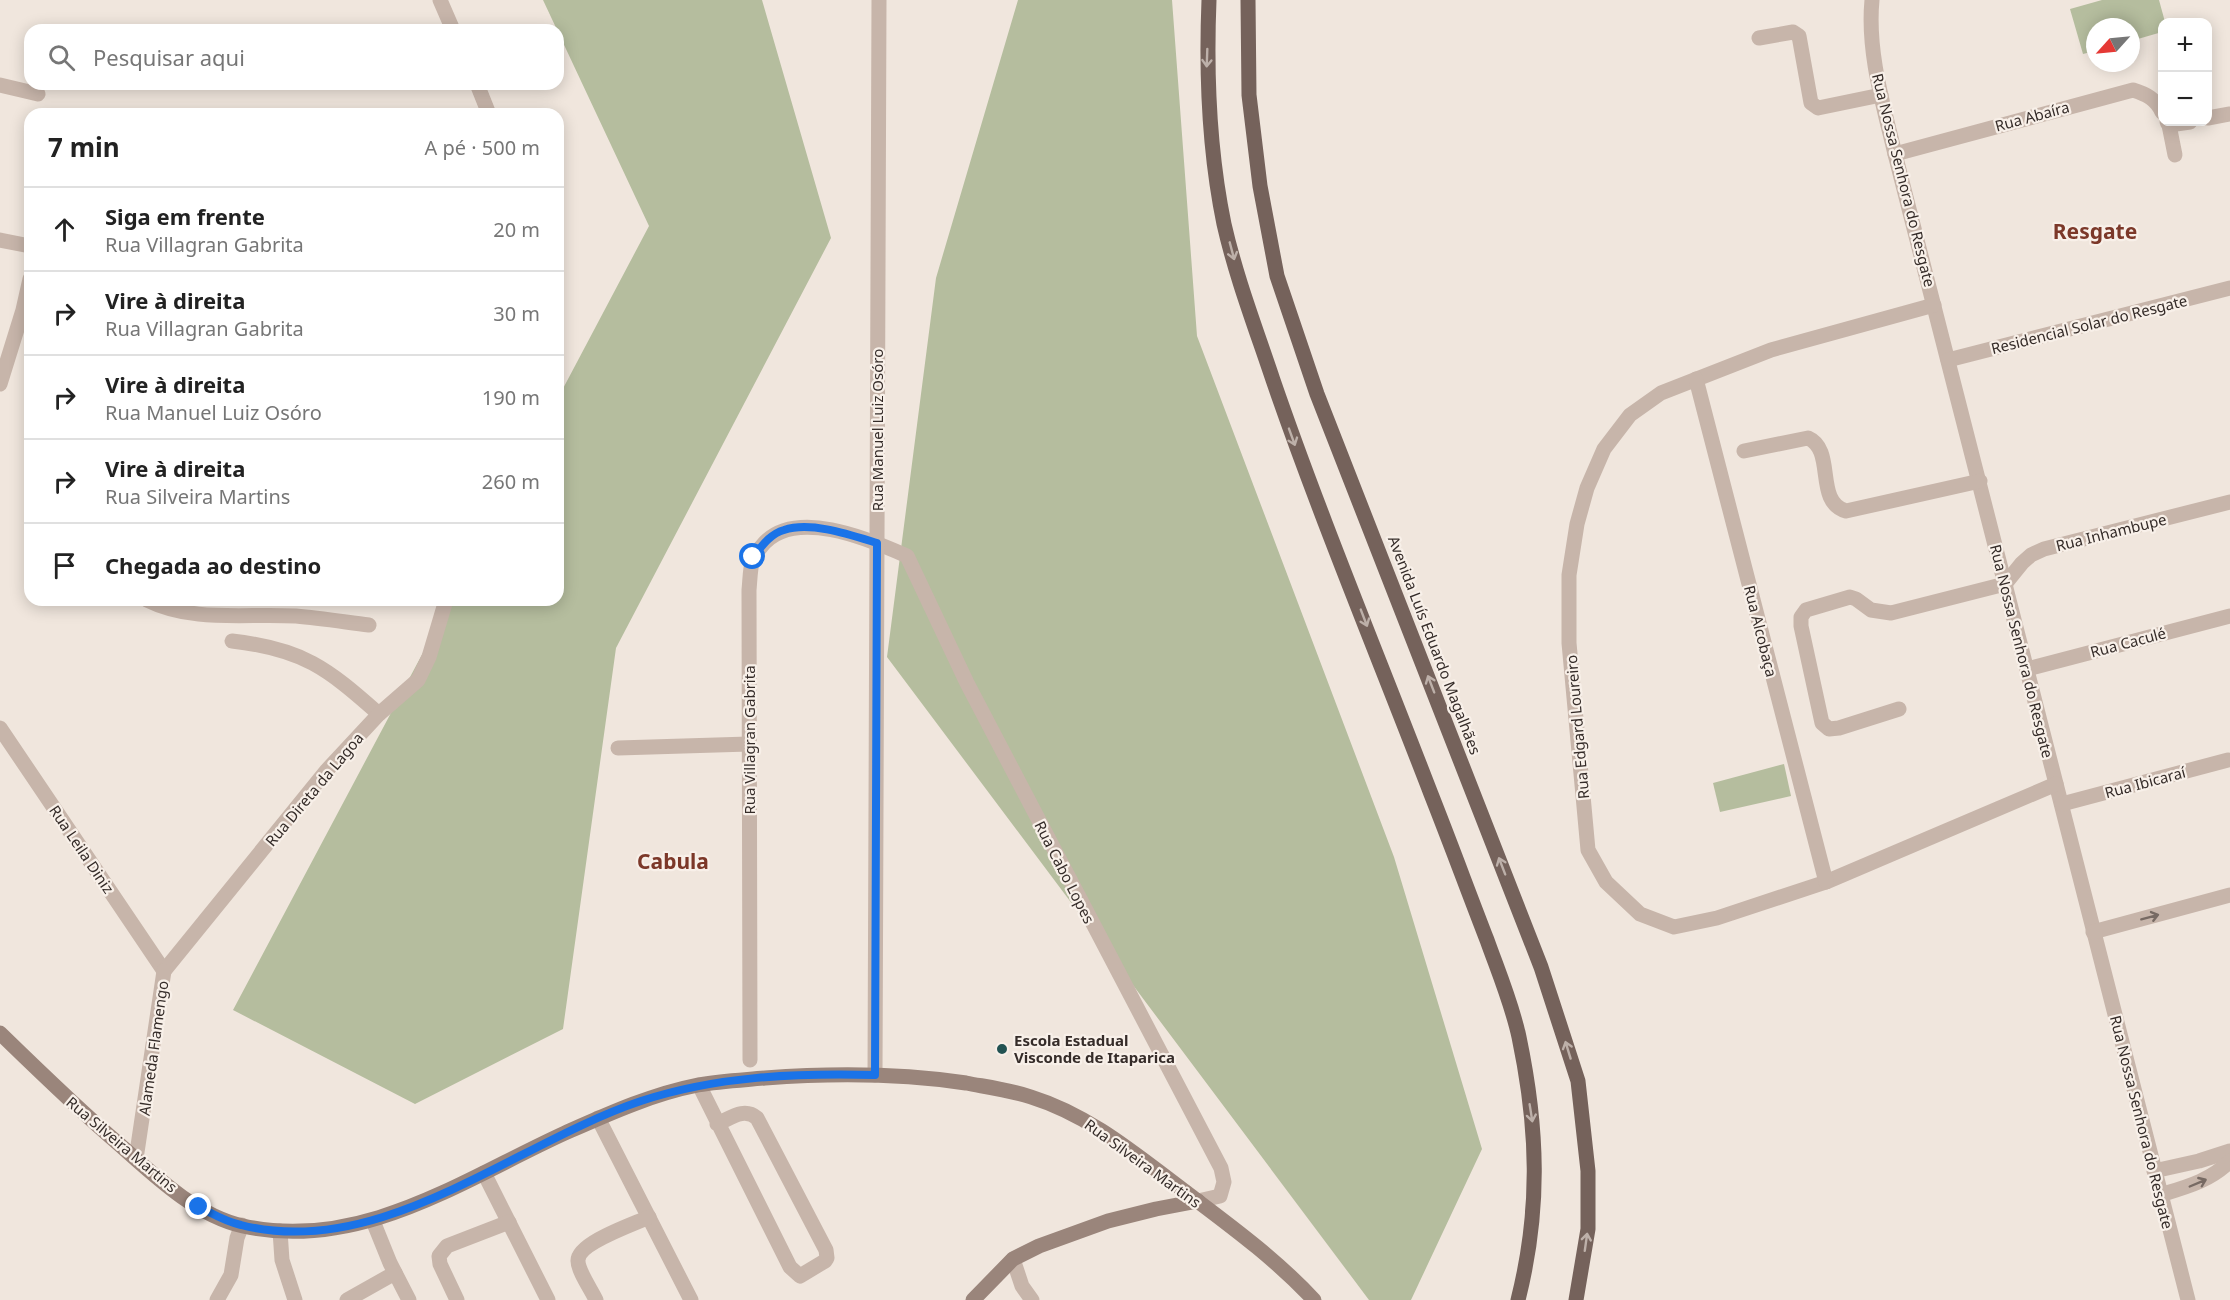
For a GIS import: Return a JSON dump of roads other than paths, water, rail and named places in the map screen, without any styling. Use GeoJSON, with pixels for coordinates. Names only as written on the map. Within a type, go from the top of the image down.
{"type":"FeatureCollection","features":[{"type":"Feature","properties":{"kind":"main road"},"geometry":{"type":"LineString","coordinates":[[1209,0],[1207,73],[1215,161],[1224,224],[1243,292],[1294,440],[1450,843],[1519,1035],[1534,1134],[1535,1203],[1528,1259],[1518,1300]]}},
{"type":"Feature","properties":{"kind":"main road","name":"Avenida Luís Eduardo Magalhães"},"geometry":{"type":"LineString","coordinates":[[1248,0],[1249,95],[1260,186],[1277,276],[1317,394],[1541,967],[1578,1081],[1588,1172],[1588,1229],[1576,1300]]}},
{"type":"Feature","properties":{"kind":"main road","name":"Rua Silveira Martins"},"geometry":{"type":"LineString","coordinates":[[0,1033],[136,1160],[199,1207],[242,1226],[280,1231],[313,1231],[373,1221],[409,1208],[598,1118],[638,1102],[699,1085],[796,1076],[875,1075],[950,1081],[1031,1096],[1074,1114],[1107,1134],[1275,1261],[1314,1300]]}},
{"type":"Feature","properties":{"kind":"main road"},"geometry":{"type":"LineString","coordinates":[[973,1300],[1013,1259],[1039,1246],[1108,1221],[1198,1201]]}},
{"type":"Feature","properties":{"kind":"street"},"geometry":{"type":"LineString","coordinates":[[440,0],[450,24]]}},
{"type":"Feature","properties":{"kind":"street","name":"Rua Manuel Luiz Osóro"},"geometry":{"type":"LineString","coordinates":[[875,1075],[879,0]]}},
{"type":"Feature","properties":{"kind":"street","name":"Rua Nossa Senhora do Resgate"},"geometry":{"type":"LineString","coordinates":[[1872,0],[1870,24],[1881,95],[1895,154],[2188,1300]]}},
{"type":"Feature","properties":{"kind":"street"},"geometry":{"type":"LineString","coordinates":[[1760,38],[1793,32],[1799,36],[1811,103],[1814,107],[1881,95]]}},
{"type":"Feature","properties":{"kind":"street"},"geometry":{"type":"LineString","coordinates":[[0,85],[38,94]]}},
{"type":"Feature","properties":{"kind":"street"},"geometry":{"type":"LineString","coordinates":[[479,90],[487,108]]}},
{"type":"Feature","properties":{"kind":"street","name":"Rua Abaíra"},"geometry":{"type":"LineString","coordinates":[[1895,154],[2133,90],[2145,94],[2158,103]]}},
{"type":"Feature","properties":{"kind":"street"},"geometry":{"type":"LineString","coordinates":[[2212,117],[2230,114]]}},
{"type":"Feature","properties":{"kind":"street"},"geometry":{"type":"LineString","coordinates":[[2168,126],[2175,155]]}},
{"type":"Feature","properties":{"kind":"street"},"geometry":{"type":"LineString","coordinates":[[0,240],[24,245]]}},
{"type":"Feature","properties":{"kind":"street","name":"Residencial Solar do Resgate"},"geometry":{"type":"LineString","coordinates":[[1948,360],[2230,288]]}},
{"type":"Feature","properties":{"kind":"street","name":"Rua Edgard Loureiro"},"geometry":{"type":"LineString","coordinates":[[1934,305],[1771,350],[1661,393],[1630,415],[1604,449],[1587,488],[1577,524],[1569,575],[1569,643],[1588,850],[1606,882],[1640,914],[1674,927],[1717,918],[1826,882],[2056,784]]}},
{"type":"Feature","properties":{"kind":"street"},"geometry":{"type":"LineString","coordinates":[[0,384],[24,306]]}},
{"type":"Feature","properties":{"kind":"street","name":"Rua Alcobaça"},"geometry":{"type":"LineString","coordinates":[[1696,379],[1826,882]]}},
{"type":"Feature","properties":{"kind":"street"},"geometry":{"type":"LineString","coordinates":[[1744,452],[1808,438],[1816,442],[1832,501],[1841,510],[1846,511],[1980,481]]}},
{"type":"Feature","properties":{"kind":"street","name":"Rua Inhambupe"},"geometry":{"type":"LineString","coordinates":[[2005,584],[2022,563],[2031,555],[2044,549],[2230,502]]}},
{"type":"Feature","properties":{"kind":"street","name":"Rua Villagran Gabrita"},"geometry":{"type":"LineString","coordinates":[[750,1060],[748,744],[749,590],[753,557],[766,540],[785,529],[813,527],[850,534],[877,543]]}},
{"type":"Feature","properties":{"kind":"street","name":"Rua Cabo Lopes"},"geometry":{"type":"LineString","coordinates":[[877,543],[907,556],[967,683],[1221,1168],[1224,1182],[1220,1196],[1198,1201]]}},
{"type":"Feature","properties":{"kind":"street"},"geometry":{"type":"LineString","coordinates":[[1899,709],[1839,728],[1829,729],[1822,723],[1801,627],[1801,617],[1806,610],[1850,597],[1871,610],[1891,613],[2005,584]]}},
{"type":"Feature","properties":{"kind":"street"},"geometry":{"type":"LineString","coordinates":[[159,606],[214,617],[296,616],[369,625]]}},
{"type":"Feature","properties":{"kind":"street","name":"Rua Direta da Lagoa"},"geometry":{"type":"LineString","coordinates":[[164,972],[327,770],[379,714],[418,680],[429,657],[444,606]]}},
{"type":"Feature","properties":{"kind":"street","name":"Rua Caculé"},"geometry":{"type":"LineString","coordinates":[[2027,669],[2230,616]]}},
{"type":"Feature","properties":{"kind":"street"},"geometry":{"type":"LineString","coordinates":[[232,641],[265,645],[290,652],[318,665],[379,714]]}},
{"type":"Feature","properties":{"kind":"street","name":"Rua Leila Diniz"},"geometry":{"type":"LineString","coordinates":[[0,728],[164,972]]}},
{"type":"Feature","properties":{"kind":"street"},"geometry":{"type":"LineString","coordinates":[[618,748],[748,744]]}},
{"type":"Feature","properties":{"kind":"street","name":"Rua Ibicaraí"},"geometry":{"type":"LineString","coordinates":[[2062,804],[2228,760]]}},
{"type":"Feature","properties":{"kind":"street"},"geometry":{"type":"LineString","coordinates":[[2093,932],[2230,895]]}},
{"type":"Feature","properties":{"kind":"street","name":"Alameda Flamengo"},"geometry":{"type":"LineString","coordinates":[[136,1160],[164,972]]}},
{"type":"Feature","properties":{"kind":"street"},"geometry":{"type":"LineString","coordinates":[[699,1085],[717,1124],[792,1270],[801,1276],[827,1258],[826,1250],[757,1118],[751,1113],[744,1112],[717,1124]]}},
{"type":"Feature","properties":{"kind":"street"},"geometry":{"type":"LineString","coordinates":[[598,1118],[692,1300]]}},
{"type":"Feature","properties":{"kind":"street"},"geometry":{"type":"LineString","coordinates":[[2154,1171],[2230,1151]]}},
{"type":"Feature","properties":{"kind":"street"},"geometry":{"type":"LineString","coordinates":[[2160,1195],[2201,1182],[2221,1170],[2230,1161]]}},
{"type":"Feature","properties":{"kind":"street"},"geometry":{"type":"LineString","coordinates":[[484,1173],[548,1300]]}},
{"type":"Feature","properties":{"kind":"street"},"geometry":{"type":"LineString","coordinates":[[596,1300],[578,1261],[580,1254],[592,1243],[649,1217]]}},
{"type":"Feature","properties":{"kind":"street"},"geometry":{"type":"LineString","coordinates":[[373,1221],[409,1300]]}},
{"type":"Feature","properties":{"kind":"street"},"geometry":{"type":"LineString","coordinates":[[457,1300],[440,1264],[439,1256],[447,1246],[508,1222]]}},
{"type":"Feature","properties":{"kind":"street"},"geometry":{"type":"LineString","coordinates":[[217,1300],[231,1275],[237,1238],[242,1226]]}},
{"type":"Feature","properties":{"kind":"street"},"geometry":{"type":"LineString","coordinates":[[280,1231],[282,1260],[295,1300]]}},
{"type":"Feature","properties":{"kind":"street"},"geometry":{"type":"LineString","coordinates":[[1013,1259],[1022,1286],[1032,1300]]}},
{"type":"Feature","properties":{"kind":"street"},"geometry":{"type":"LineString","coordinates":[[347,1300],[395,1273]]}},
{"type":"Feature","properties":{"kind":"place","name":"Escola Estadual Visconde de Itaparica"},"geometry":{"type":"Point","coordinates":[1002,1049]}},
{"type":"Feature","properties":{"kind":"district","name":"Resgate"},"geometry":{"type":"Point","coordinates":[2095,231]}},
{"type":"Feature","properties":{"kind":"district","name":"Cabula"},"geometry":{"type":"Point","coordinates":[673,861]}}]}
